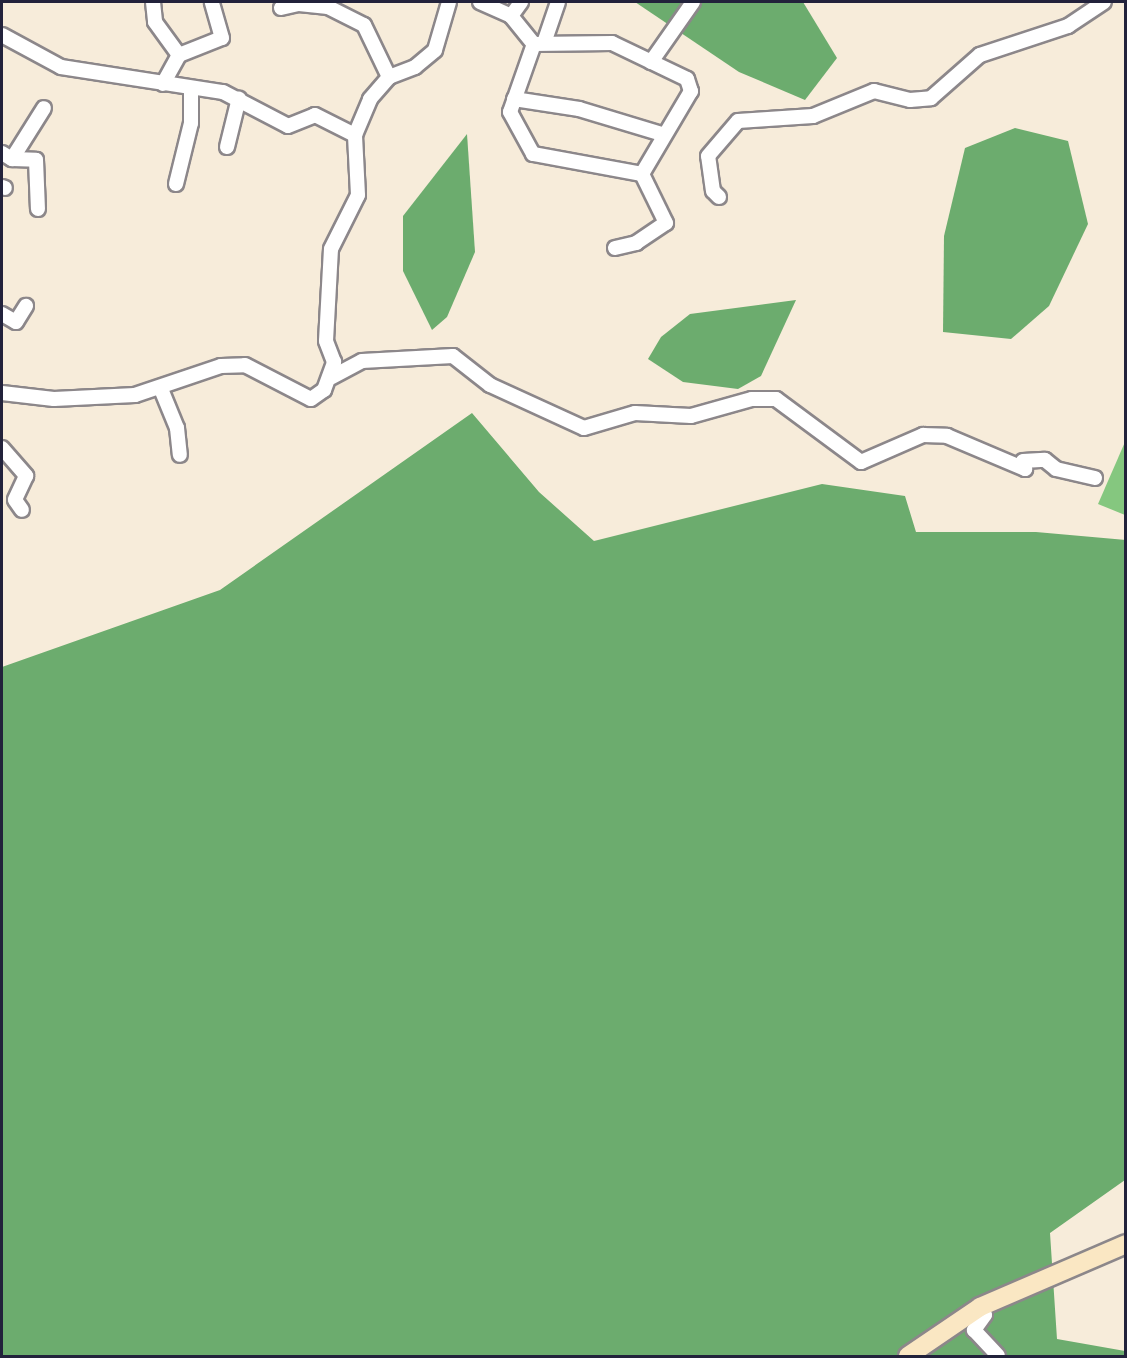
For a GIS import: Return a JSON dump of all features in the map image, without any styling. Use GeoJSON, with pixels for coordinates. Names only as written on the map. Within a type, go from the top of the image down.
{"type":"FeatureCollection","features":[{"type":"Feature","properties":{"kind":"street"},"geometry":{"type":"LineString","coordinates":[[153,2],[155,22],[179,55]]}},
{"type":"Feature","properties":{"kind":"street"},"geometry":{"type":"LineString","coordinates":[[163,84],[179,55],[222,38],[212,2]]}},
{"type":"Feature","properties":{"kind":"street"},"geometry":{"type":"LineString","coordinates":[[333,377],[334,362],[326,341],[328,287],[332,249],[358,195],[355,135],[370,99],[389,77],[415,67],[435,50],[449,2]]}},
{"type":"Feature","properties":{"kind":"street"},"geometry":{"type":"LineString","coordinates":[[480,2],[511,16],[539,43],[612,44],[687,79],[691,91],[662,134],[642,174]]}},
{"type":"Feature","properties":{"kind":"street"},"geometry":{"type":"LineString","coordinates":[[511,16],[521,2]]}},
{"type":"Feature","properties":{"kind":"street"},"geometry":{"type":"LineString","coordinates":[[558,2],[510,112],[533,154],[642,174]]}},
{"type":"Feature","properties":{"kind":"street"},"geometry":{"type":"LineString","coordinates":[[651,62],[693,2]]}},
{"type":"Feature","properties":{"kind":"street"},"geometry":{"type":"LineString","coordinates":[[719,197],[712,191],[708,156],[738,121],[813,116],[874,91],[910,100],[931,98],[980,55],[1068,26],[1104,2]]}},
{"type":"Feature","properties":{"kind":"street"},"geometry":{"type":"LineString","coordinates":[[281,8],[299,4],[328,7],[364,26],[389,77]]}},
{"type":"Feature","properties":{"kind":"street"},"geometry":{"type":"LineString","coordinates":[[2,35],[61,67],[239,98],[288,126],[315,114],[355,135]]}},
{"type":"Feature","properties":{"kind":"street"},"geometry":{"type":"LineString","coordinates":[[176,184],[191,123],[191,88]]}},
{"type":"Feature","properties":{"kind":"street"},"geometry":{"type":"LineString","coordinates":[[227,147],[239,98]]}},
{"type":"Feature","properties":{"kind":"street"},"geometry":{"type":"LineString","coordinates":[[514,99],[579,109],[662,134]]}},
{"type":"Feature","properties":{"kind":"street"},"geometry":{"type":"LineString","coordinates":[[38,209],[31,192],[42,161],[7,156],[44,108]]}},
{"type":"Feature","properties":{"kind":"street"},"geometry":{"type":"LineString","coordinates":[[615,248],[636,243],[666,223],[642,174]]}},
{"type":"Feature","properties":{"kind":"street"},"geometry":{"type":"LineString","coordinates":[[2,314],[16,322],[26,306]]}},
{"type":"Feature","properties":{"kind":"street"},"geometry":{"type":"LineString","coordinates":[[2,393],[54,399],[161,389],[221,366],[245,365],[310,399],[333,377],[363,361],[453,356],[490,385],[584,428],[635,413],[691,416],[752,399],[776,399],[861,462],[923,435],[946,436],[1025,469],[1023,461],[1045,460],[1056,469],[1095,478]]}},
{"type":"Feature","properties":{"kind":"street"},"geometry":{"type":"LineString","coordinates":[[161,389],[177,428],[180,454]]}},
{"type":"Feature","properties":{"kind":"street"},"geometry":{"type":"LineString","coordinates":[[2,448],[26,476],[15,500],[22,510]]}},
{"type":"Feature","properties":{"kind":"street"},"geometry":{"type":"LineString","coordinates":[[908,1356],[980,1307],[1125,1244]]}},
{"type":"Feature","properties":{"kind":"street"},"geometry":{"type":"LineString","coordinates":[[980,1307],[986,1314],[974,1330],[998,1356]]}},
{"type":"Feature","properties":{"kind":"green space"},"geometry":{"type":"Polygon","coordinates":[[[635,2],[803,2],[837,58],[805,100],[739,72],[635,2]]]}},
{"type":"Feature","properties":{"kind":"green space"},"geometry":{"type":"Polygon","coordinates":[[[1015,128],[1068,141],[1088,224],[1049,306],[1011,339],[943,332],[944,236],[965,148],[1015,128]]]}},
{"type":"Feature","properties":{"kind":"green space"},"geometry":{"type":"Polygon","coordinates":[[[467,134],[475,252],[447,317],[432,330],[403,271],[403,216],[467,134]]]}},
{"type":"Feature","properties":{"kind":"green space"},"geometry":{"type":"Polygon","coordinates":[[[796,300],[761,376],[738,389],[683,382],[648,359],[661,337],[690,314],[796,300]]]}},
{"type":"Feature","properties":{"kind":"green space"},"geometry":{"type":"Polygon","coordinates":[[[472,413],[539,492],[594,541],[822,484],[905,496],[916,532],[1036,532],[1126,540],[1125,1180],[1050,1233],[1057,1339],[1125,1351],[1125,1356],[2,1356],[2,667],[220,590],[472,413]]]}},
{"type":"Feature","properties":{"kind":"green space"},"geometry":{"type":"Polygon","coordinates":[[[1125,442],[1126,515],[1098,504],[1125,442]]]}}]}
